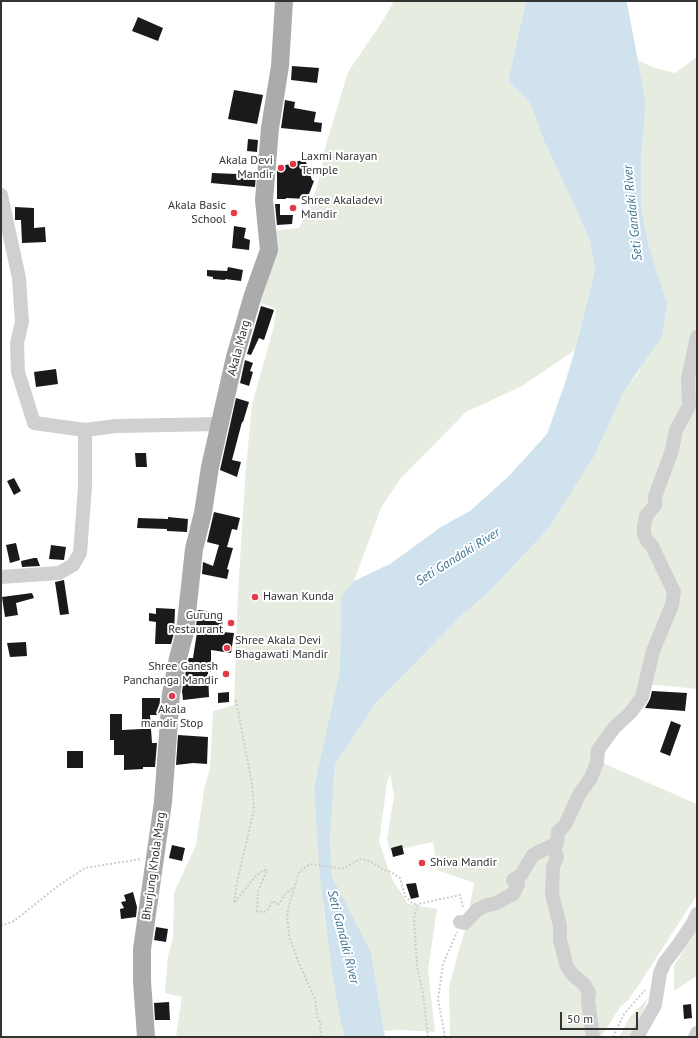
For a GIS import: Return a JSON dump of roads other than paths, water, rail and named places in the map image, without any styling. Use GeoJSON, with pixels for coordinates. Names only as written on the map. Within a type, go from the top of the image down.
{"type":"FeatureCollection","features":[{"type":"Feature","properties":{"kind":"main road","name":"Akala Marg"},"geometry":{"type":"LineString","coordinates":[[171,694],[185,632],[194,549],[203,513],[210,467],[235,358],[253,295],[269,250],[264,200],[271,121],[280,66],[284,1]]}},
{"type":"Feature","properties":{"kind":"main road","name":"Bhurjung Khola Marg"},"geometry":{"type":"LineString","coordinates":[[146,1037],[142,981],[142,949],[163,802],[171,694]]}},
{"type":"Feature","properties":{"kind":"street"},"geometry":{"type":"LineString","coordinates":[[1,196],[19,278],[22,322],[17,344],[18,372],[34,423],[86,430],[116,426],[220,424]]}},
{"type":"Feature","properties":{"kind":"street"},"geometry":{"type":"LineString","coordinates":[[593,1037],[588,1002],[589,993],[584,984],[574,976],[567,967],[560,940],[560,926],[552,894],[553,867],[557,857],[554,848],[557,843],[558,832],[565,825],[580,793],[591,778],[597,762],[598,750],[614,728],[631,712],[642,697],[653,651],[672,605],[674,592],[652,546],[647,541],[644,534],[644,526],[646,516],[655,505],[655,497],[672,450],[676,430],[689,406],[688,379],[697,337]]}},
{"type":"Feature","properties":{"kind":"street"},"geometry":{"type":"LineString","coordinates":[[1,577],[59,573],[73,565],[80,553],[85,486],[86,430]]}},
{"type":"Feature","properties":{"kind":"street"},"geometry":{"type":"LineString","coordinates":[[460,922],[465,923],[477,910],[487,905],[494,904],[513,894],[518,884],[513,880],[522,875],[534,855],[557,843]]}},
{"type":"Feature","properties":{"kind":"street"},"geometry":{"type":"LineString","coordinates":[[637,1037],[654,1006],[660,973],[665,962],[679,944],[697,914]]}},
{"type":"Feature","properties":{"kind":"street"},"geometry":{"type":"LineString","coordinates":[[696,1037],[697,1033]]}},
{"type":"Feature","properties":{"kind":"water","name":"Seti Gandaki River"},"geometry":{"type":"Polygon","coordinates":[[[526,1],[626,1],[627,3],[646,103],[641,156],[641,206],[649,247],[667,304],[662,336],[623,393],[595,455],[548,529],[487,594],[463,614],[376,703],[335,764],[330,841],[332,876],[371,952],[385,1037],[345,1037],[340,1020],[331,964],[320,879],[314,787],[340,670],[341,597],[354,581],[390,564],[441,527],[470,511],[508,477],[547,434],[575,350],[595,270],[590,241],[544,141],[530,103],[508,81],[526,1]]]}},
{"type":"Feature","properties":{"kind":"place","name":"Laxmi Narayan Temple"},"geometry":{"type":"Point","coordinates":[293,164]}},
{"type":"Feature","properties":{"kind":"place","name":"Akala Devi Mandir"},"geometry":{"type":"Point","coordinates":[281,168]}},
{"type":"Feature","properties":{"kind":"place","name":"Shree Akaladevi Mandir"},"geometry":{"type":"Point","coordinates":[293,208]}},
{"type":"Feature","properties":{"kind":"place","name":"Akala Basic School"},"geometry":{"type":"Point","coordinates":[234,213]}},
{"type":"Feature","properties":{"kind":"place","name":"Hawan Kunda"},"geometry":{"type":"Point","coordinates":[255,597]}},
{"type":"Feature","properties":{"kind":"place","name":"Gurung Restaurant"},"geometry":{"type":"Point","coordinates":[231,623]}},
{"type":"Feature","properties":{"kind":"place","name":"Shree Akala Devi Bhagawati Mandir"},"geometry":{"type":"Point","coordinates":[227,648]}},
{"type":"Feature","properties":{"kind":"place","name":"Shree Ganesh Panchanga Mandir"},"geometry":{"type":"Point","coordinates":[226,674]}},
{"type":"Feature","properties":{"kind":"place","name":"Akala mandir Stop"},"geometry":{"type":"Point","coordinates":[172,696]}},
{"type":"Feature","properties":{"kind":"place","name":"Shiva Mandir"},"geometry":{"type":"Point","coordinates":[422,863]}}]}
